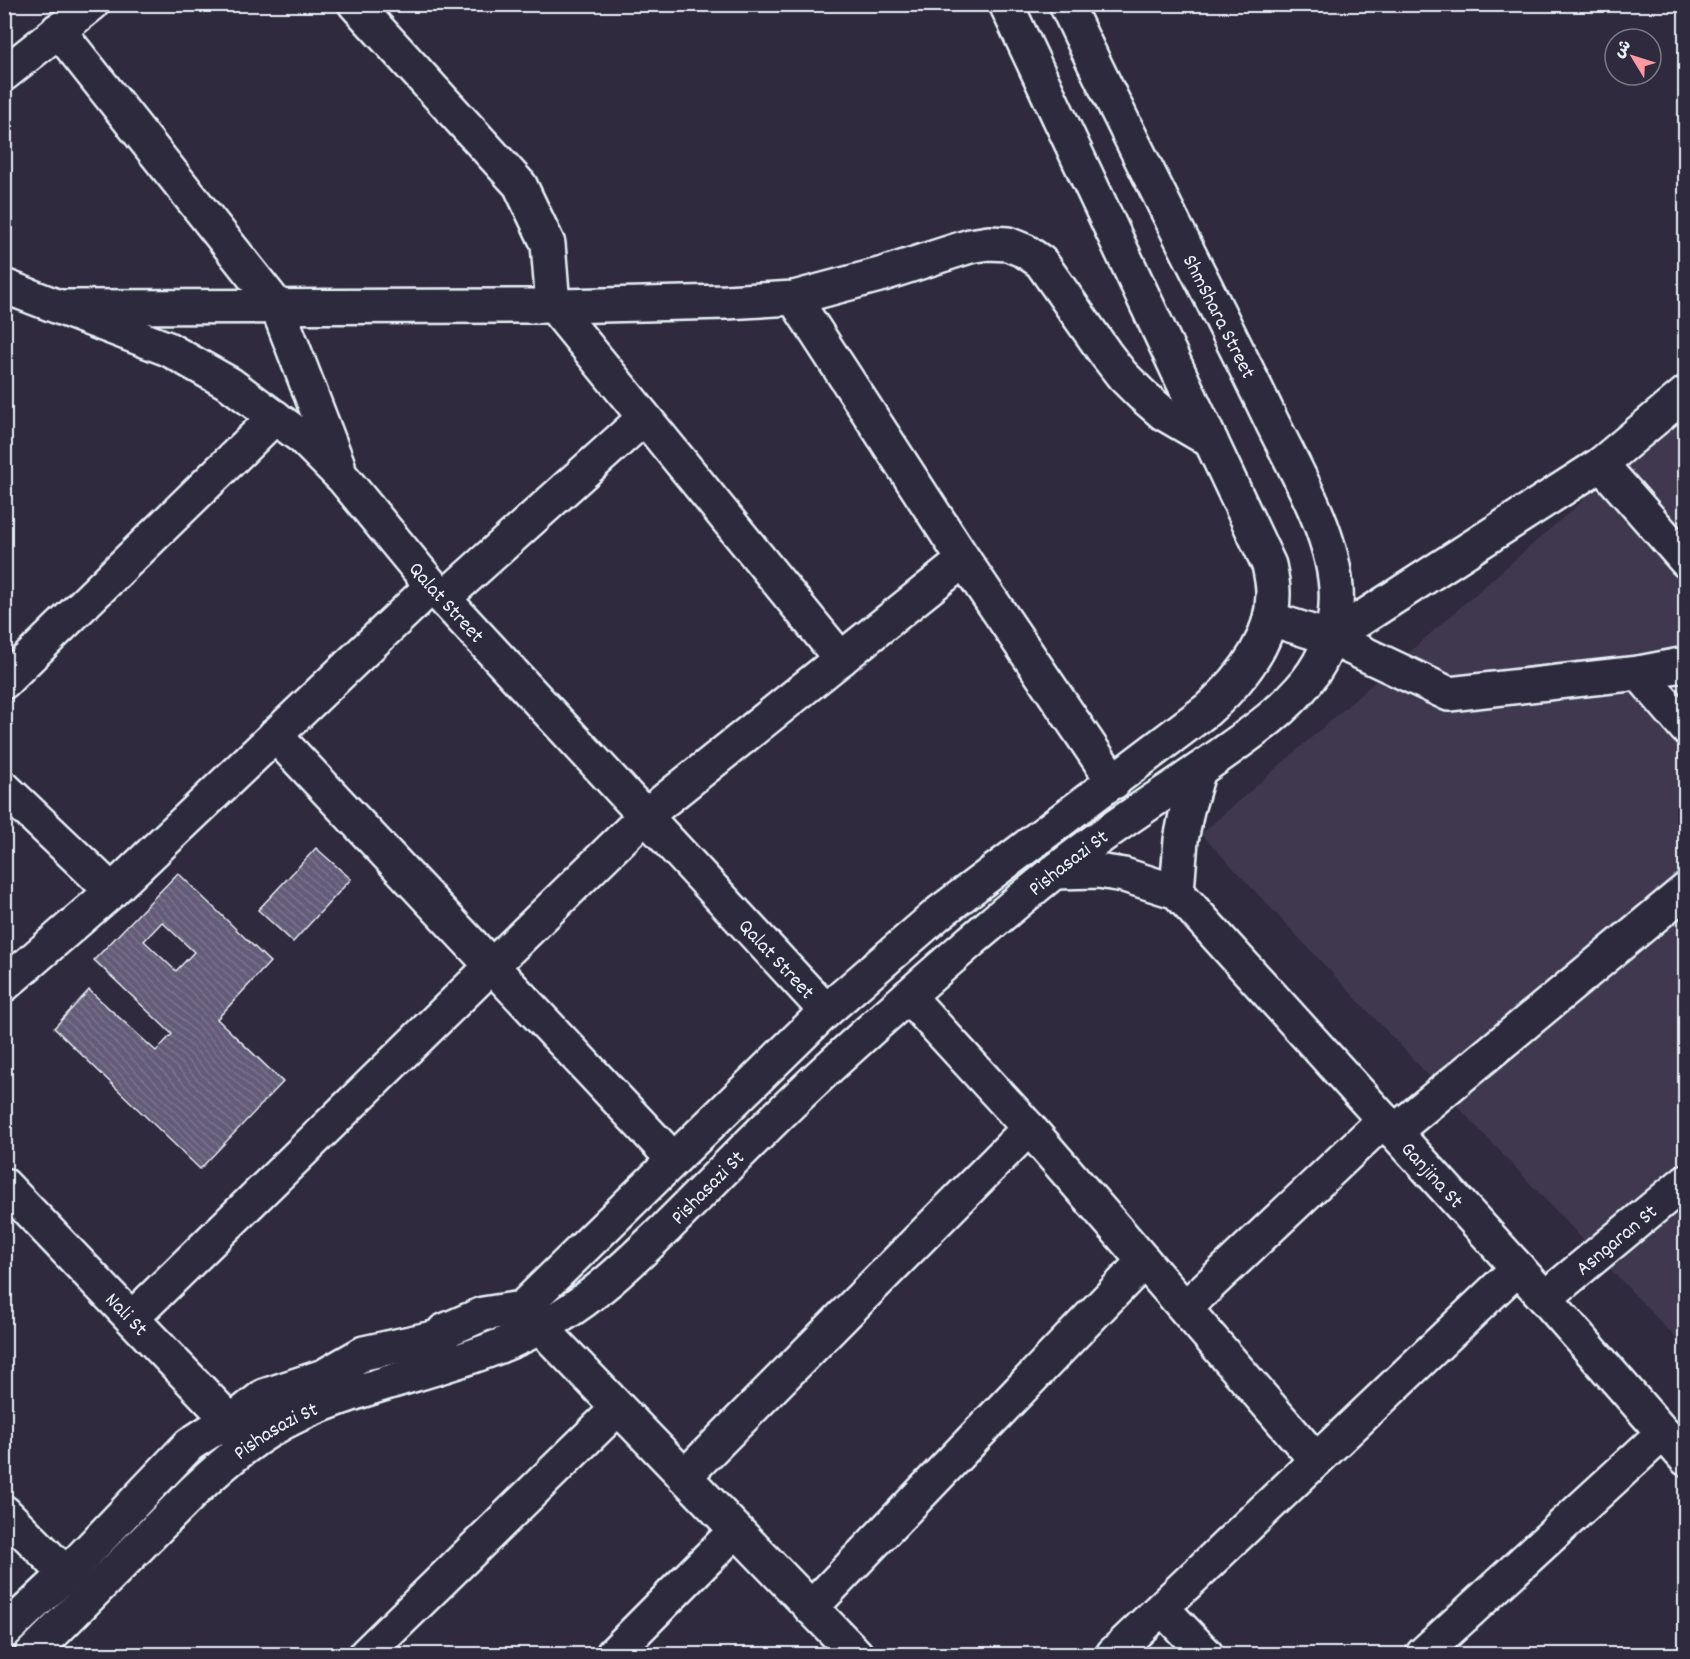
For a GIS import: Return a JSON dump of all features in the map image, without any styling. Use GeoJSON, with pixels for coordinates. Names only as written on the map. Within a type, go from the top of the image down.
{"type":"FeatureCollection","features":[{"type":"Feature","properties":{"kind":"street"},"geometry":{"type":"LineString","coordinates":[[4,74],[92,4]]}},
{"type":"Feature","properties":{"kind":"street"},"geometry":{"type":"LineString","coordinates":[[355,4],[520,185],[549,244],[553,305],[841,658]]}},
{"type":"Feature","properties":{"kind":"street"},"geometry":{"type":"LineString","coordinates":[[1006,4],[1269,565],[1274,592],[1271,619],[1331,638],[1449,694],[1639,673],[1686,664]]}},
{"type":"Feature","properties":{"kind":"street","name":"ShmShara Street"},"geometry":{"type":"LineString","coordinates":[[1066,4],[1249,372],[1316,514],[1333,564],[1336,612],[1331,638]]}},
{"type":"Feature","properties":{"kind":"street"},"geometry":{"type":"LineString","coordinates":[[58,30],[277,306],[343,478]]}},
{"type":"Feature","properties":{"kind":"street"},"geometry":{"type":"LineString","coordinates":[[60,307],[553,305],[726,302],[794,298],[883,274],[970,246],[989,243],[1008,244],[1025,251],[1041,262],[1105,353],[1142,395],[1163,413],[1211,441]]}},
{"type":"Feature","properties":{"kind":"street","name":"Qalat Street"},"geometry":{"type":"LineString","coordinates":[[6,289],[60,307],[168,349],[230,384],[303,438],[343,478],[438,592],[826,1011]]}},
{"type":"Feature","properties":{"kind":"street"},"geometry":{"type":"LineString","coordinates":[[794,298],[964,560],[1114,782]]}},
{"type":"Feature","properties":{"kind":"street"},"geometry":{"type":"LineString","coordinates":[[1331,638],[1601,464],[1686,393]]}},
{"type":"Feature","properties":{"kind":"street"},"geometry":{"type":"LineString","coordinates":[[4,682],[275,417]]}},
{"type":"Feature","properties":{"kind":"street"},"geometry":{"type":"LineString","coordinates":[[4,985],[112,891],[275,735],[438,592],[645,418]]}},
{"type":"Feature","properties":{"kind":"street"},"geometry":{"type":"LineString","coordinates":[[1601,464],[1686,561]]}},
{"type":"Feature","properties":{"kind":"street"},"geometry":{"type":"LineString","coordinates":[[132,1318],[645,816],[964,560]]}},
{"type":"Feature","properties":{"kind":"street","name":"Pishasazi St"},"geometry":{"type":"LineString","coordinates":[[531,1318],[673,1159],[826,1011],[939,913],[1114,782],[1228,691],[1246,670],[1271,619]]}},
{"type":"Feature","properties":{"kind":"street","name":"Pishasazi St"},"geometry":{"type":"LineString","coordinates":[[32,1654],[220,1466],[264,1396],[324,1376],[364,1353],[443,1336],[444,1331],[483,1314],[531,1318],[587,1299],[615,1276],[789,1105],[908,996],[1087,846],[1200,770],[1268,720],[1309,680],[1323,660],[1331,638]]}},
{"type":"Feature","properties":{"kind":"street"},"geometry":{"type":"LineString","coordinates":[[1639,673],[1686,728]]}},
{"type":"Feature","properties":{"kind":"street"},"geometry":{"type":"LineString","coordinates":[[275,735],[673,1159]]}},
{"type":"Feature","properties":{"kind":"street"},"geometry":{"type":"LineString","coordinates":[[1177,892],[1181,840],[1187,810],[1200,770]]}},
{"type":"Feature","properties":{"kind":"street"},"geometry":{"type":"LineString","coordinates":[[4,788],[112,891]]}},
{"type":"Feature","properties":{"kind":"street","name":"Ganjina St"},"geometry":{"type":"LineString","coordinates":[[1054,872],[1098,872],[1124,875],[1177,892],[1545,1298],[1686,1460]]}},
{"type":"Feature","properties":{"kind":"street"},"geometry":{"type":"LineString","coordinates":[[1185,1308],[1389,1126],[1686,890]]}},
{"type":"Feature","properties":{"kind":"street"},"geometry":{"type":"LineString","coordinates":[[908,996],[1029,1128],[1316,1460]]}},
{"type":"Feature","properties":{"kind":"street"},"geometry":{"type":"LineString","coordinates":[[684,1477],[1029,1128]]}},
{"type":"Feature","properties":{"kind":"street","name":"Asngaran St"},"geometry":{"type":"LineString","coordinates":[[1545,1298],[1686,1181]]}},
{"type":"Feature","properties":{"kind":"street","name":"Nali St"},"geometry":{"type":"LineString","coordinates":[[4,1185],[240,1433]]}},
{"type":"Feature","properties":{"kind":"street"},"geometry":{"type":"LineString","coordinates":[[811,1608],[1144,1261]]}},
{"type":"Feature","properties":{"kind":"street"},"geometry":{"type":"LineString","coordinates":[[1113,1654],[1518,1268]]}},
{"type":"Feature","properties":{"kind":"street"},"geometry":{"type":"LineString","coordinates":[[531,1318],[856,1654]]}},
{"type":"Feature","properties":{"kind":"street"},"geometry":{"type":"LineString","coordinates":[[366,1654],[618,1408]]}},
{"type":"Feature","properties":{"kind":"street","name":"Pishasazi St"},"geometry":{"type":"LineString","coordinates":[[4,1632],[66,1574],[189,1445],[209,1432],[240,1433]]}},
{"type":"Feature","properties":{"kind":"street"},"geometry":{"type":"LineString","coordinates":[[1423,1654],[1663,1433]]}},
{"type":"Feature","properties":{"kind":"street"},"geometry":{"type":"LineString","coordinates":[[4,1512],[66,1574]]}},
{"type":"Feature","properties":{"kind":"street"},"geometry":{"type":"LineString","coordinates":[[613,1654],[736,1530]]}},
{"type":"Feature","properties":{"kind":"street"},"geometry":{"type":"LineString","coordinates":[[1162,1608],[1206,1654]]}},
{"type":"Feature","properties":{"kind":"shaded area"},"geometry":{"type":"Polygon","coordinates":[[[1685,411],[1685,1348],[1201,834],[1685,411]]]}},
{"type":"Feature","properties":{"kind":"building"},"geometry":{"type":"Polygon","coordinates":[[[316,848],[351,879],[293,942],[258,910],[316,848]]]}},
{"type":"Feature","properties":{"kind":"building"},"geometry":{"type":"Polygon","coordinates":[[[178,873],[270,962],[217,1019],[283,1082],[200,1169],[54,1028],[89,990],[156,1051],[172,1034],[94,960],[178,873]],[[162,922],[144,941],[176,971],[194,952],[162,922]]]}}]}
